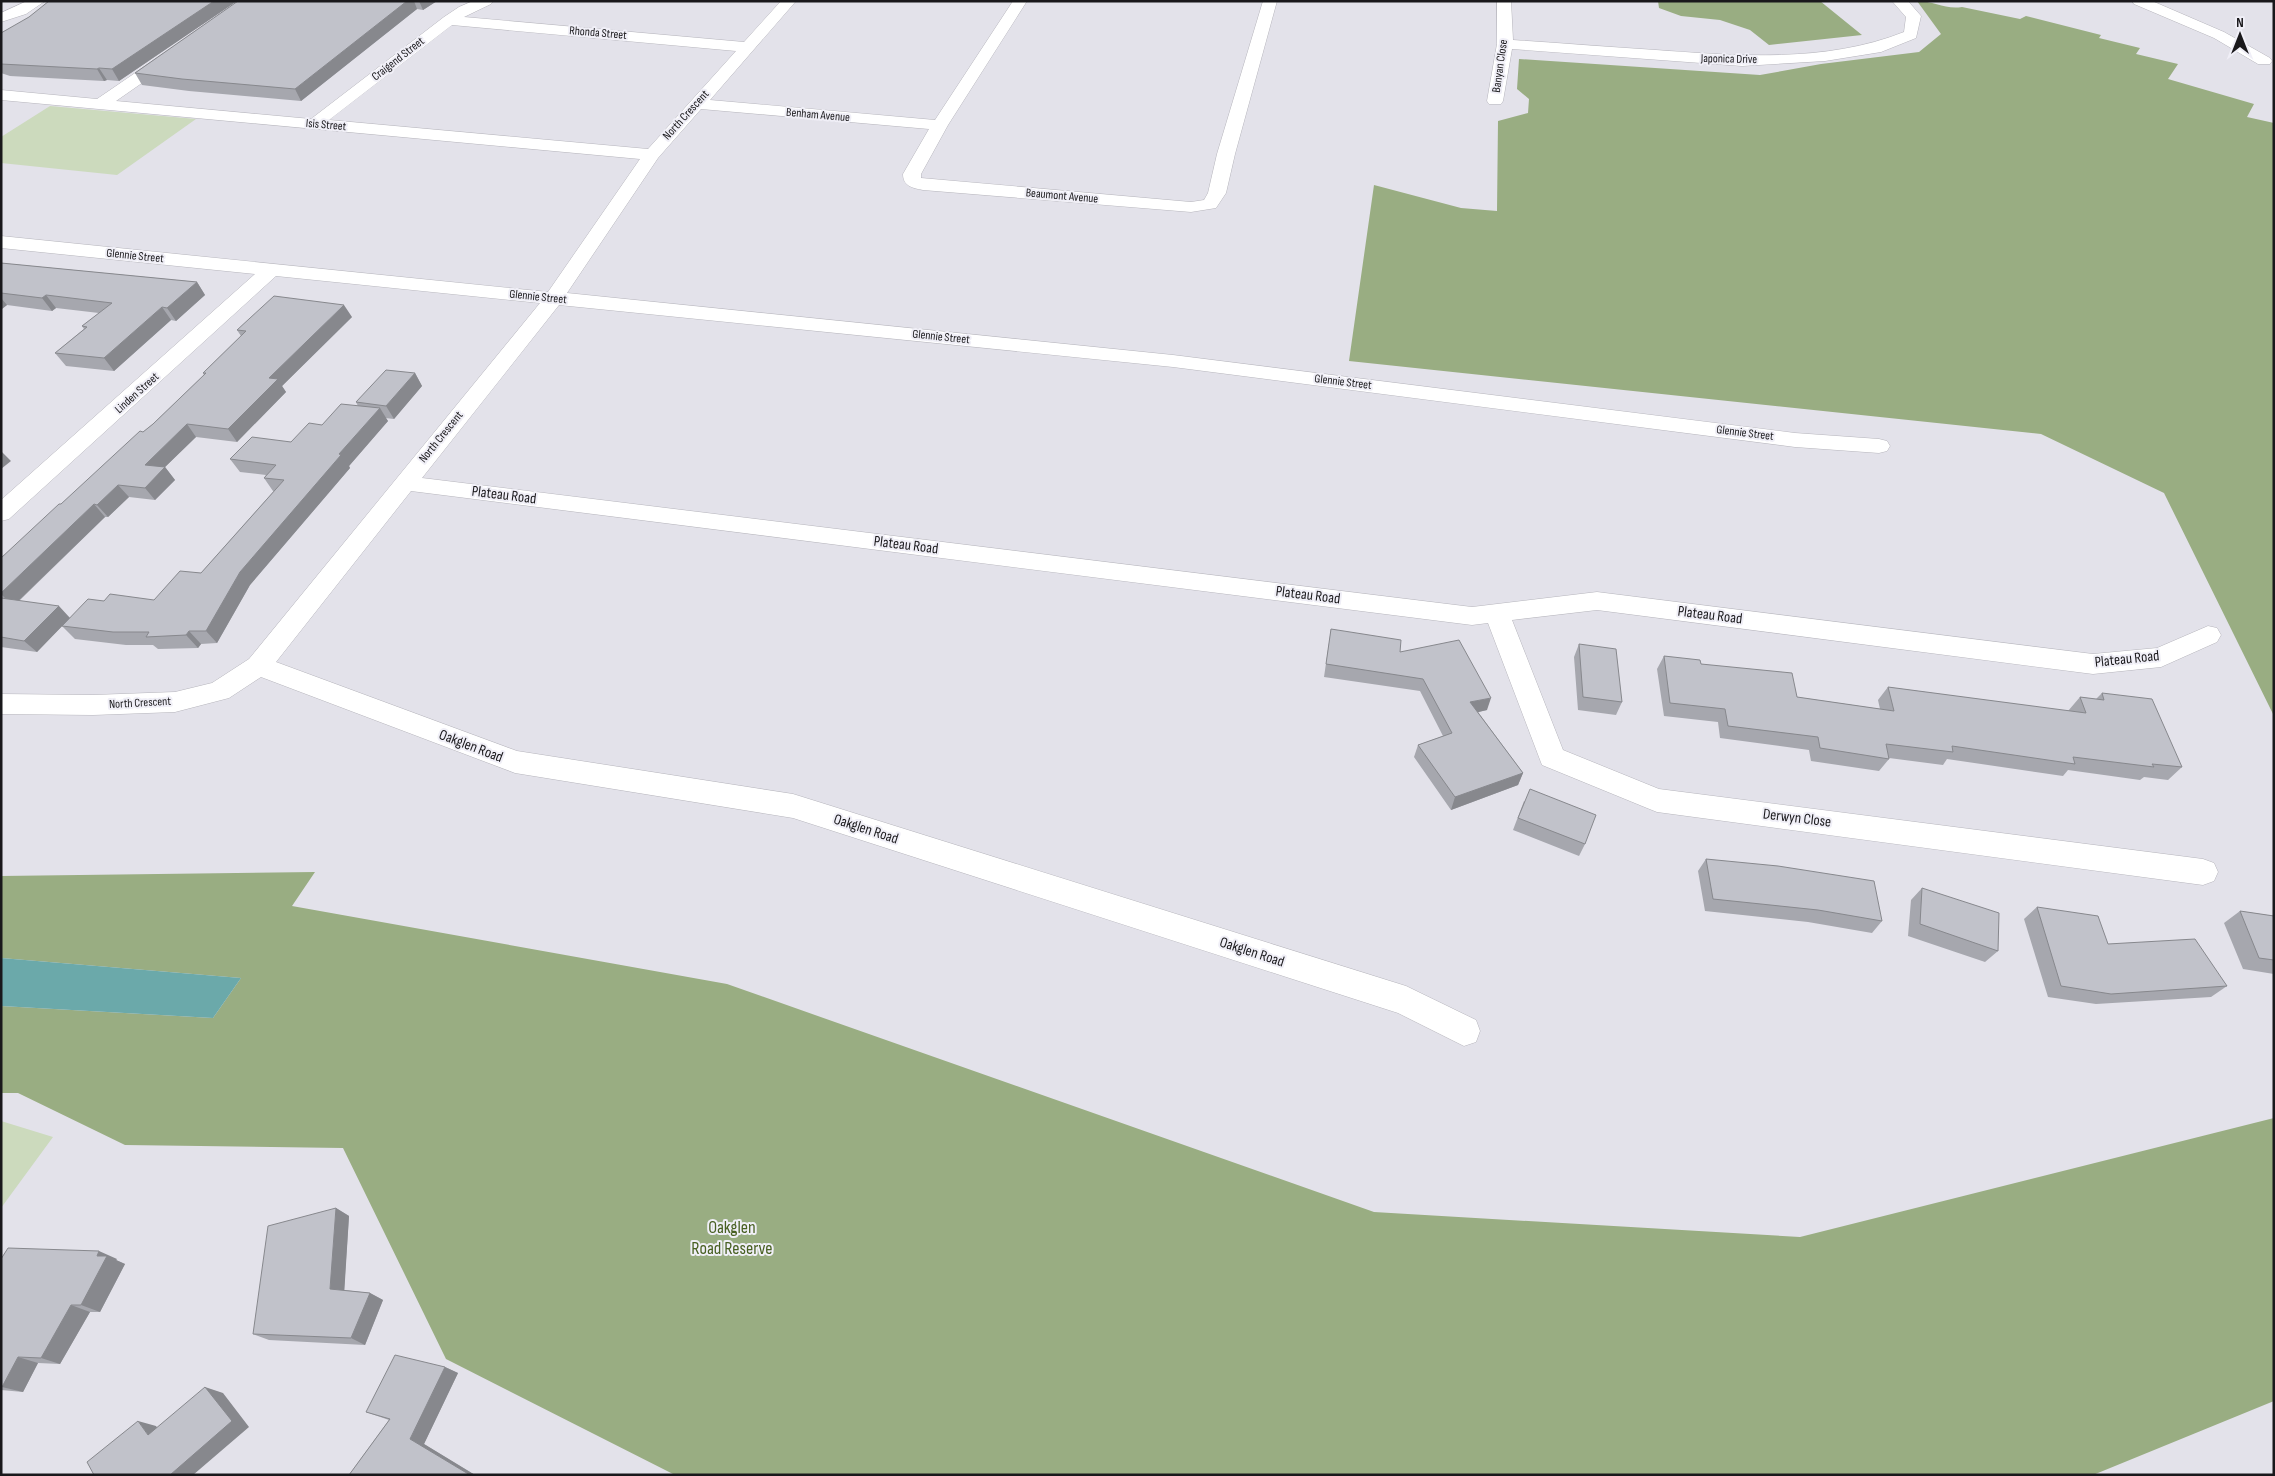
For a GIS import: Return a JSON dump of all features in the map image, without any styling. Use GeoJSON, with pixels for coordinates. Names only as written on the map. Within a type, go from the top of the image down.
{"type":"FeatureCollection","features":[{"type":"Feature","properties":{"kind":"street"},"geometry":{"type":"LineString","coordinates":[[1,18],[22,11],[38,1]]}},
{"type":"Feature","properties":{"kind":"street","name":"Craigend Street"},"geometry":{"type":"LineString","coordinates":[[314,124],[449,20],[464,10],[486,1]]}},
{"type":"Feature","properties":{"kind":"street","name":"North Crescent"},"geometry":{"type":"LineString","coordinates":[[1,704],[93,705],[175,702],[220,691],[258,666],[553,299],[652,155],[790,1]]}},
{"type":"Feature","properties":{"kind":"street","name":"Beaumont Avenue"},"geometry":{"type":"LineString","coordinates":[[1020,1],[940,125],[912,174],[912,181],[922,185],[1190,207],[1210,204],[1217,193],[1226,154],[1270,1]]}},
{"type":"Feature","properties":{"kind":"street","name":"Banyan Close"},"geometry":{"type":"LineString","coordinates":[[1495,101],[1505,44],[1504,1]]}},
{"type":"Feature","properties":{"kind":"street","name":"Japonica Drive"},"geometry":{"type":"LineString","coordinates":[[1505,44],[1742,61],[1825,56],[1881,47],[1911,34],[1914,16],[1899,1]]}},
{"type":"Feature","properties":{"kind":"street"},"geometry":{"type":"LineString","coordinates":[[2139,1],[2219,35],[2264,61]]}},
{"type":"Feature","properties":{"kind":"street","name":"Rhonda Street"},"geometry":{"type":"LineString","coordinates":[[449,20],[747,47]]}},
{"type":"Feature","properties":{"kind":"street"},"geometry":{"type":"LineString","coordinates":[[100,104],[180,50]]}},
{"type":"Feature","properties":{"kind":"street","name":"Isis Street"},"geometry":{"type":"LineString","coordinates":[[1,95],[652,155]]}},
{"type":"Feature","properties":{"kind":"street","name":"Benham Avenue"},"geometry":{"type":"LineString","coordinates":[[696,104],[940,125]]}},
{"type":"Feature","properties":{"kind":"street","name":"Glennie Street"},"geometry":{"type":"LineString","coordinates":[[1,242],[1173,361],[1795,440],[1879,446]]}},
{"type":"Feature","properties":{"kind":"street","name":"Linden Street"},"geometry":{"type":"LineString","coordinates":[[1,513],[270,270]]}},
{"type":"Feature","properties":{"kind":"street","name":"Plateau Road"},"geometry":{"type":"LineString","coordinates":[[404,482],[1472,616],[1597,601],[2093,664],[2161,657],[2208,636]]}},
{"type":"Feature","properties":{"kind":"street","name":"Derwyn Close"},"geometry":{"type":"LineString","coordinates":[[1496,612],[1552,757],[1657,800],[2203,872]]}},
{"type":"Feature","properties":{"kind":"street","name":"Oakglen Road"},"geometry":{"type":"LineString","coordinates":[[258,666],[515,762],[793,806],[1406,1001],[1464,1031]]}},
{"type":"Feature","properties":{"kind":"green space"},"geometry":{"type":"Polygon","coordinates":[[[1658,1],[1820,1],[1862,35],[1769,45],[1750,30],[1720,20],[1681,16],[1659,8],[1658,1]]]}},
{"type":"Feature","properties":{"kind":"green space"},"geometry":{"type":"Polygon","coordinates":[[[1917,1],[1956,8],[1962,7],[2020,19],[2026,16],[2101,35],[2099,38],[2140,48],[2136,54],[2178,64],[2168,79],[2254,104],[2247,117],[2274,123],[2274,716],[2164,493],[2041,434],[1349,361],[1374,185],[1461,208],[1497,211],[1498,121],[1528,113],[1529,99],[1517,89],[1519,59],[1760,75],[1821,64],[1919,52],[1941,34],[1917,1]]]}},
{"type":"Feature","properties":{"kind":"green space"},"geometry":{"type":"Polygon","coordinates":[[[50,106],[196,119],[117,175],[1,163],[1,137],[50,106]]]}},
{"type":"Feature","properties":{"kind":"green space","name":"Oakglen Road Reserve"},"geometry":{"type":"Polygon","coordinates":[[[315,872],[292,906],[727,984],[1374,1212],[1800,1237],[2274,1118],[2274,1401],[2093,1475],[675,1475],[446,1359],[343,1148],[125,1145],[18,1093],[1,1093],[1,1006],[213,1018],[241,978],[1,958],[1,876],[315,872]]]}},
{"type":"Feature","properties":{"kind":"green space"},"geometry":{"type":"Polygon","coordinates":[[[1,1121],[53,1137],[1,1208],[1,1121]]]}},
{"type":"Feature","properties":{"kind":"water"},"geometry":{"type":"Polygon","coordinates":[[[1,958],[241,978],[213,1018],[1,1006],[1,958]]]}},
{"type":"Feature","properties":{"kind":"building"},"geometry":{"type":"Polygon","coordinates":[[[49,1],[214,1],[112,69],[1,64],[1,33],[29,17],[49,1]]]}},
{"type":"Feature","properties":{"kind":"building"},"geometry":{"type":"Polygon","coordinates":[[[238,1],[407,1],[295,89],[135,73],[238,1]]]}},
{"type":"Feature","properties":{"kind":"building"},"geometry":{"type":"Polygon","coordinates":[[[1,263],[197,282],[167,308],[162,307],[104,358],[55,353],[87,327],[82,326],[112,303],[46,295],[42,298],[1,293],[1,263]]]}},
{"type":"Feature","properties":{"kind":"building"},"geometry":{"type":"Polygon","coordinates":[[[274,296],[344,305],[269,378],[278,379],[228,429],[187,424],[145,465],[165,467],[145,488],[118,485],[97,505],[94,504],[1,593],[1,558],[140,431],[143,432],[153,424],[246,331],[237,330],[274,296]]]}},
{"type":"Feature","properties":{"kind":"building"},"geometry":{"type":"Polygon","coordinates":[[[386,370],[415,373],[386,406],[356,402],[386,370]]]}},
{"type":"Feature","properties":{"kind":"building"},"geometry":{"type":"Polygon","coordinates":[[[341,404],[380,408],[240,572],[206,631],[189,631],[186,635],[146,637],[149,632],[113,632],[62,626],[88,599],[104,601],[110,594],[154,600],[180,571],[201,573],[284,480],[264,478],[276,465],[230,459],[252,437],[291,442],[309,423],[322,425],[341,404]]]}},
{"type":"Feature","properties":{"kind":"building"},"geometry":{"type":"Polygon","coordinates":[[[1,598],[59,606],[24,641],[1,637],[1,598]]]}},
{"type":"Feature","properties":{"kind":"building"},"geometry":{"type":"Polygon","coordinates":[[[1331,629],[1401,640],[1400,652],[1459,640],[1491,698],[1470,702],[1523,773],[1455,797],[1418,745],[1452,733],[1423,679],[1326,664],[1331,629]]]}},
{"type":"Feature","properties":{"kind":"building"},"geometry":{"type":"Polygon","coordinates":[[[1579,644],[1616,649],[1622,702],[1583,697],[1579,644]]]}},
{"type":"Feature","properties":{"kind":"building"},"geometry":{"type":"Polygon","coordinates":[[[1664,656],[1700,660],[1701,664],[1792,673],[1797,697],[1894,711],[1888,687],[2086,713],[2080,697],[2104,700],[2102,693],[2152,699],[2182,767],[2152,764],[2154,767],[2073,757],[2075,764],[1952,746],[1953,752],[1886,744],[1889,759],[1820,748],[1818,737],[1728,726],[1725,709],[1670,703],[1664,656]]]}},
{"type":"Feature","properties":{"kind":"building"},"geometry":{"type":"Polygon","coordinates":[[[1530,789],[1596,815],[1585,844],[1518,818],[1530,789]]]}},
{"type":"Feature","properties":{"kind":"building"},"geometry":{"type":"Polygon","coordinates":[[[1706,859],[1778,866],[1874,881],[1882,921],[1818,910],[1713,899],[1706,859]]]}},
{"type":"Feature","properties":{"kind":"building"},"geometry":{"type":"Polygon","coordinates":[[[1922,888],[1999,913],[1998,951],[1920,924],[1922,888]]]}},
{"type":"Feature","properties":{"kind":"building"},"geometry":{"type":"Polygon","coordinates":[[[2037,907],[2098,916],[2108,944],[2195,939],[2227,986],[2111,994],[2061,986],[2037,907]]]}},
{"type":"Feature","properties":{"kind":"building"},"geometry":{"type":"Polygon","coordinates":[[[2240,911],[2274,916],[2274,960],[2259,958],[2240,911]]]}},
{"type":"Feature","properties":{"kind":"building"},"geometry":{"type":"Polygon","coordinates":[[[336,1208],[330,1289],[370,1293],[351,1338],[253,1334],[268,1226],[336,1208]]]}},
{"type":"Feature","properties":{"kind":"building"},"geometry":{"type":"Polygon","coordinates":[[[8,1248],[99,1251],[97,1256],[107,1256],[81,1305],[71,1305],[41,1358],[18,1357],[1,1387],[1,1259],[8,1248]]]}},
{"type":"Feature","properties":{"kind":"building"},"geometry":{"type":"Polygon","coordinates":[[[395,1355],[445,1367],[410,1439],[470,1475],[349,1475],[390,1419],[366,1412],[395,1355]]]}},
{"type":"Feature","properties":{"kind":"building"},"geometry":{"type":"Polygon","coordinates":[[[205,1387],[232,1421],[170,1475],[94,1475],[87,1462],[138,1421],[148,1435],[205,1387]]]}}]}
